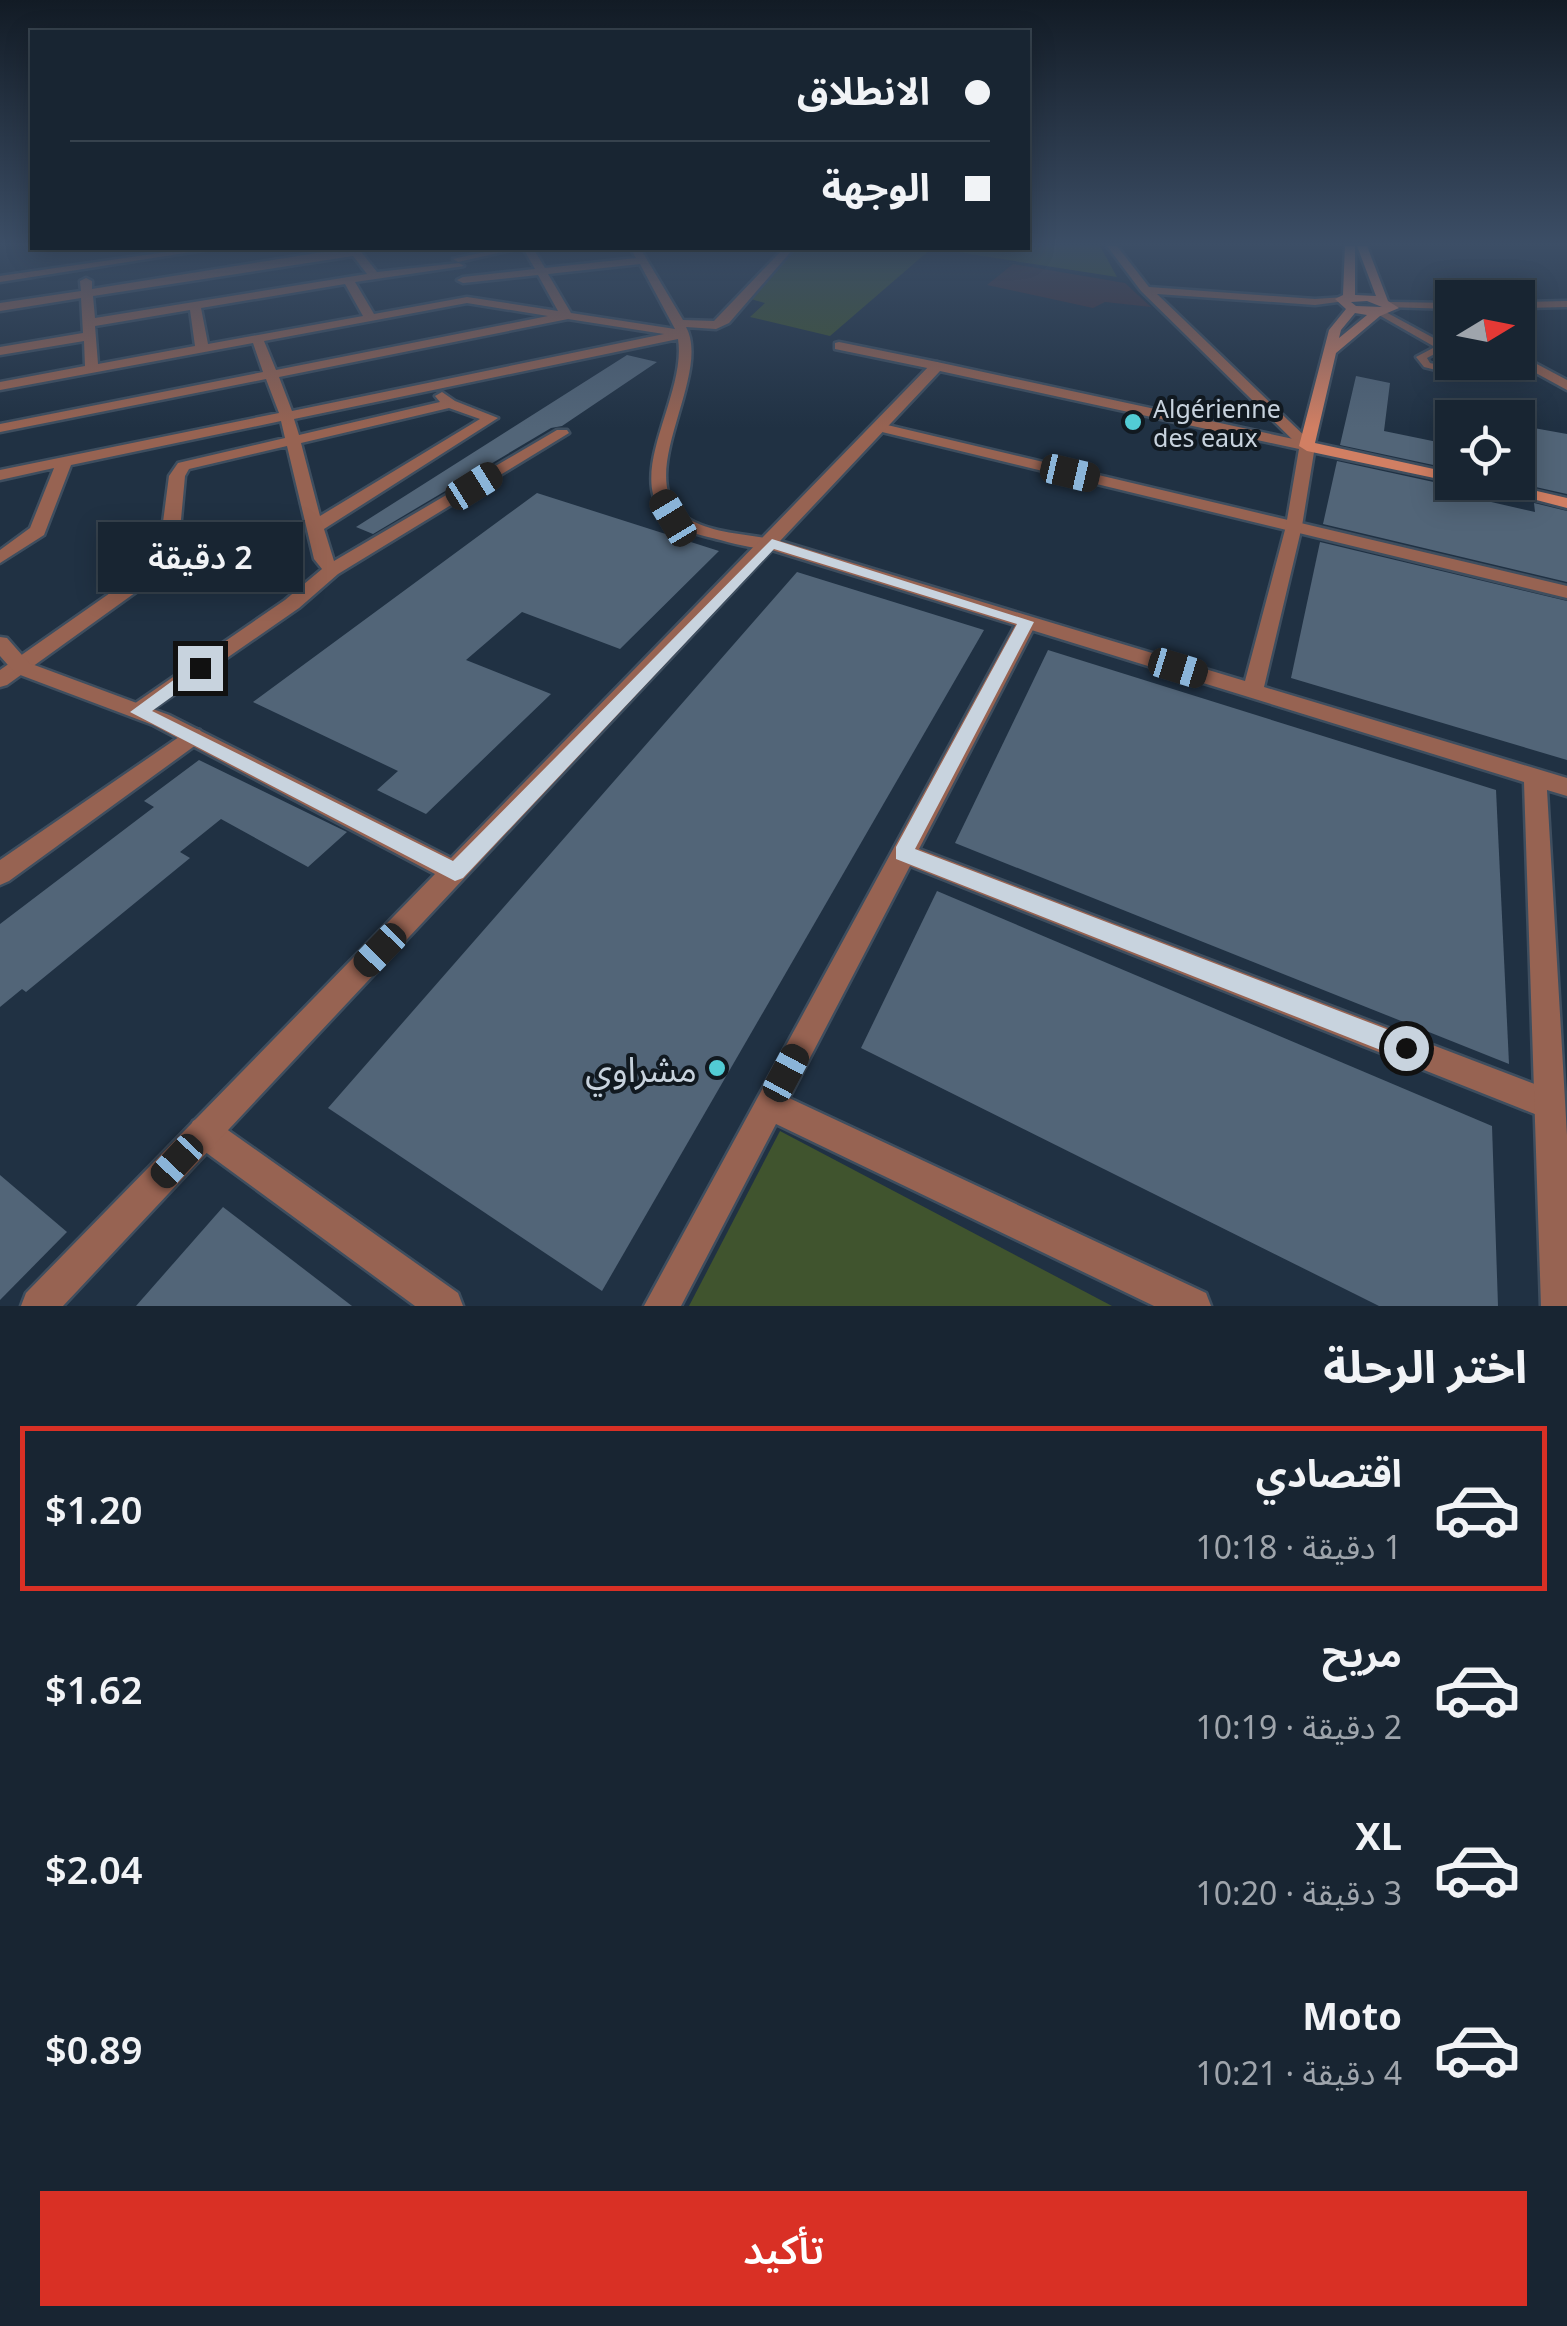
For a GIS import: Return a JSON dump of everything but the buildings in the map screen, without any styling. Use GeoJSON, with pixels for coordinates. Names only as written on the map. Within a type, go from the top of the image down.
{"type":"FeatureCollection","features":[{"type":"Feature","properties":{"kind":"main road"},"geometry":{"type":"LineString","coordinates":[[1345,307],[1335,330],[1306,446],[1435,474]]}},
{"type":"Feature","properties":{"kind":"main road"},"geometry":{"type":"LineString","coordinates":[[1373,307],[1384,309]]}},
{"type":"Feature","properties":{"kind":"main road"},"geometry":{"type":"LineString","coordinates":[[1333,350],[1384,309]]}},
{"type":"Feature","properties":{"kind":"main road"},"geometry":{"type":"LineString","coordinates":[[1535,496],[1567,503]]}},
{"type":"Feature","properties":{"kind":"street"},"geometry":{"type":"LineString","coordinates":[[89,307],[92,369]]}},
{"type":"Feature","properties":{"kind":"street"},"geometry":{"type":"LineString","coordinates":[[0,351],[191,307]]}},
{"type":"Feature","properties":{"kind":"street"},"geometry":{"type":"LineString","coordinates":[[195,307],[202,348]]}},
{"type":"Feature","properties":{"kind":"street"},"geometry":{"type":"LineString","coordinates":[[364,307],[370,318]]}},
{"type":"Feature","properties":{"kind":"street"},"geometry":{"type":"LineString","coordinates":[[0,386],[429,307]]}},
{"type":"Feature","properties":{"kind":"street"},"geometry":{"type":"LineString","coordinates":[[509,307],[681,328]]}},
{"type":"Feature","properties":{"kind":"street"},"geometry":{"type":"LineString","coordinates":[[561,307],[566,316]]}},
{"type":"Feature","properties":{"kind":"street"},"geometry":{"type":"LineString","coordinates":[[669,307],[681,328],[687,356]]}},
{"type":"Feature","properties":{"kind":"street"},"geometry":{"type":"LineString","coordinates":[[737,307],[687,356],[656,467],[660,497],[673,518],[716,535],[772,544],[1567,787]]}},
{"type":"Feature","properties":{"kind":"street"},"geometry":{"type":"LineString","coordinates":[[1163,307],[1306,446]]}},
{"type":"Feature","properties":{"kind":"street"},"geometry":{"type":"LineString","coordinates":[[1384,309],[1412,307]]}},
{"type":"Feature","properties":{"kind":"street"},"geometry":{"type":"LineString","coordinates":[[0,428],[566,316]]}},
{"type":"Feature","properties":{"kind":"street"},"geometry":{"type":"LineString","coordinates":[[0,475],[681,328],[716,325]]}},
{"type":"Feature","properties":{"kind":"street"},"geometry":{"type":"LineString","coordinates":[[257,338],[286,414],[324,558],[332,570]]}},
{"type":"Feature","properties":{"kind":"street"},"geometry":{"type":"LineString","coordinates":[[839,346],[1306,446]]}},
{"type":"Feature","properties":{"kind":"street"},"geometry":{"type":"LineString","coordinates":[[39,1306],[883,428],[937,366]]}},
{"type":"Feature","properties":{"kind":"street"},"geometry":{"type":"LineString","coordinates":[[1535,368],[1567,386]]}},
{"type":"Feature","properties":{"kind":"street"},"geometry":{"type":"LineString","coordinates":[[318,524],[491,418],[450,404],[431,383]]}},
{"type":"Feature","properties":{"kind":"street"},"geometry":{"type":"LineString","coordinates":[[0,680],[151,573],[170,530],[177,476],[183,466],[450,404]]}},
{"type":"Feature","properties":{"kind":"street"},"geometry":{"type":"LineString","coordinates":[[883,428],[1567,592]]}},
{"type":"Feature","properties":{"kind":"street"},"geometry":{"type":"LineString","coordinates":[[139,712],[292,604],[332,570],[562,433]]}},
{"type":"Feature","properties":{"kind":"street"},"geometry":{"type":"LineString","coordinates":[[1254,692],[1294,526],[1306,446]]}},
{"type":"Feature","properties":{"kind":"street"},"geometry":{"type":"LineString","coordinates":[[0,558],[38,531],[65,461]]}},
{"type":"Feature","properties":{"kind":"street"},"geometry":{"type":"LineString","coordinates":[[662,1306],[1026,622]]}},
{"type":"Feature","properties":{"kind":"street"},"geometry":{"type":"LineString","coordinates":[[0,643],[22,668],[192,736],[455,872]]}},
{"type":"Feature","properties":{"kind":"street"},"geometry":{"type":"LineString","coordinates":[[0,874],[192,736]]}},
{"type":"Feature","properties":{"kind":"street"},"geometry":{"type":"LineString","coordinates":[[1535,778],[1559,1306]]}},
{"type":"Feature","properties":{"kind":"street"},"geometry":{"type":"LineString","coordinates":[[903,853],[1550,1104]]}},
{"type":"Feature","properties":{"kind":"street"},"geometry":{"type":"LineString","coordinates":[[769,1104],[1193,1306]]}},
{"type":"Feature","properties":{"kind":"street"},"geometry":{"type":"LineString","coordinates":[[204,1132],[445,1306]]}},
{"type":"Feature","properties":{"kind":"lane"},"geometry":{"type":"LineString","coordinates":[[1384,309],[1435,342]]}},
{"type":"Feature","properties":{"kind":"lane"},"geometry":{"type":"LineString","coordinates":[[1435,353],[1421,357],[1427,365],[1435,367]]}},
{"type":"Feature","properties":{"kind":"green space"},"geometry":{"type":"Polygon","coordinates":[[[761,307],[864,307],[830,336],[750,317],[761,307]]]}},
{"type":"Feature","properties":{"kind":"green space"},"geometry":{"type":"Polygon","coordinates":[[[780,1131],[1112,1306],[689,1306],[780,1131]]]}},
{"type":"Feature","properties":{"kind":"place","name":"Algérienne des eaux"},"geometry":{"type":"Point","coordinates":[1133,422]}},
{"type":"Feature","properties":{"kind":"place","name":"مشراوي"},"geometry":{"type":"Point","coordinates":[717,1068]}},
{"type":"Feature","properties":{"kind":"route"},"geometry":{"type":"LineString","coordinates":[[200,668],[139,712],[455,872],[772,544],[1026,622],[903,853],[1406,1048]]}}]}
